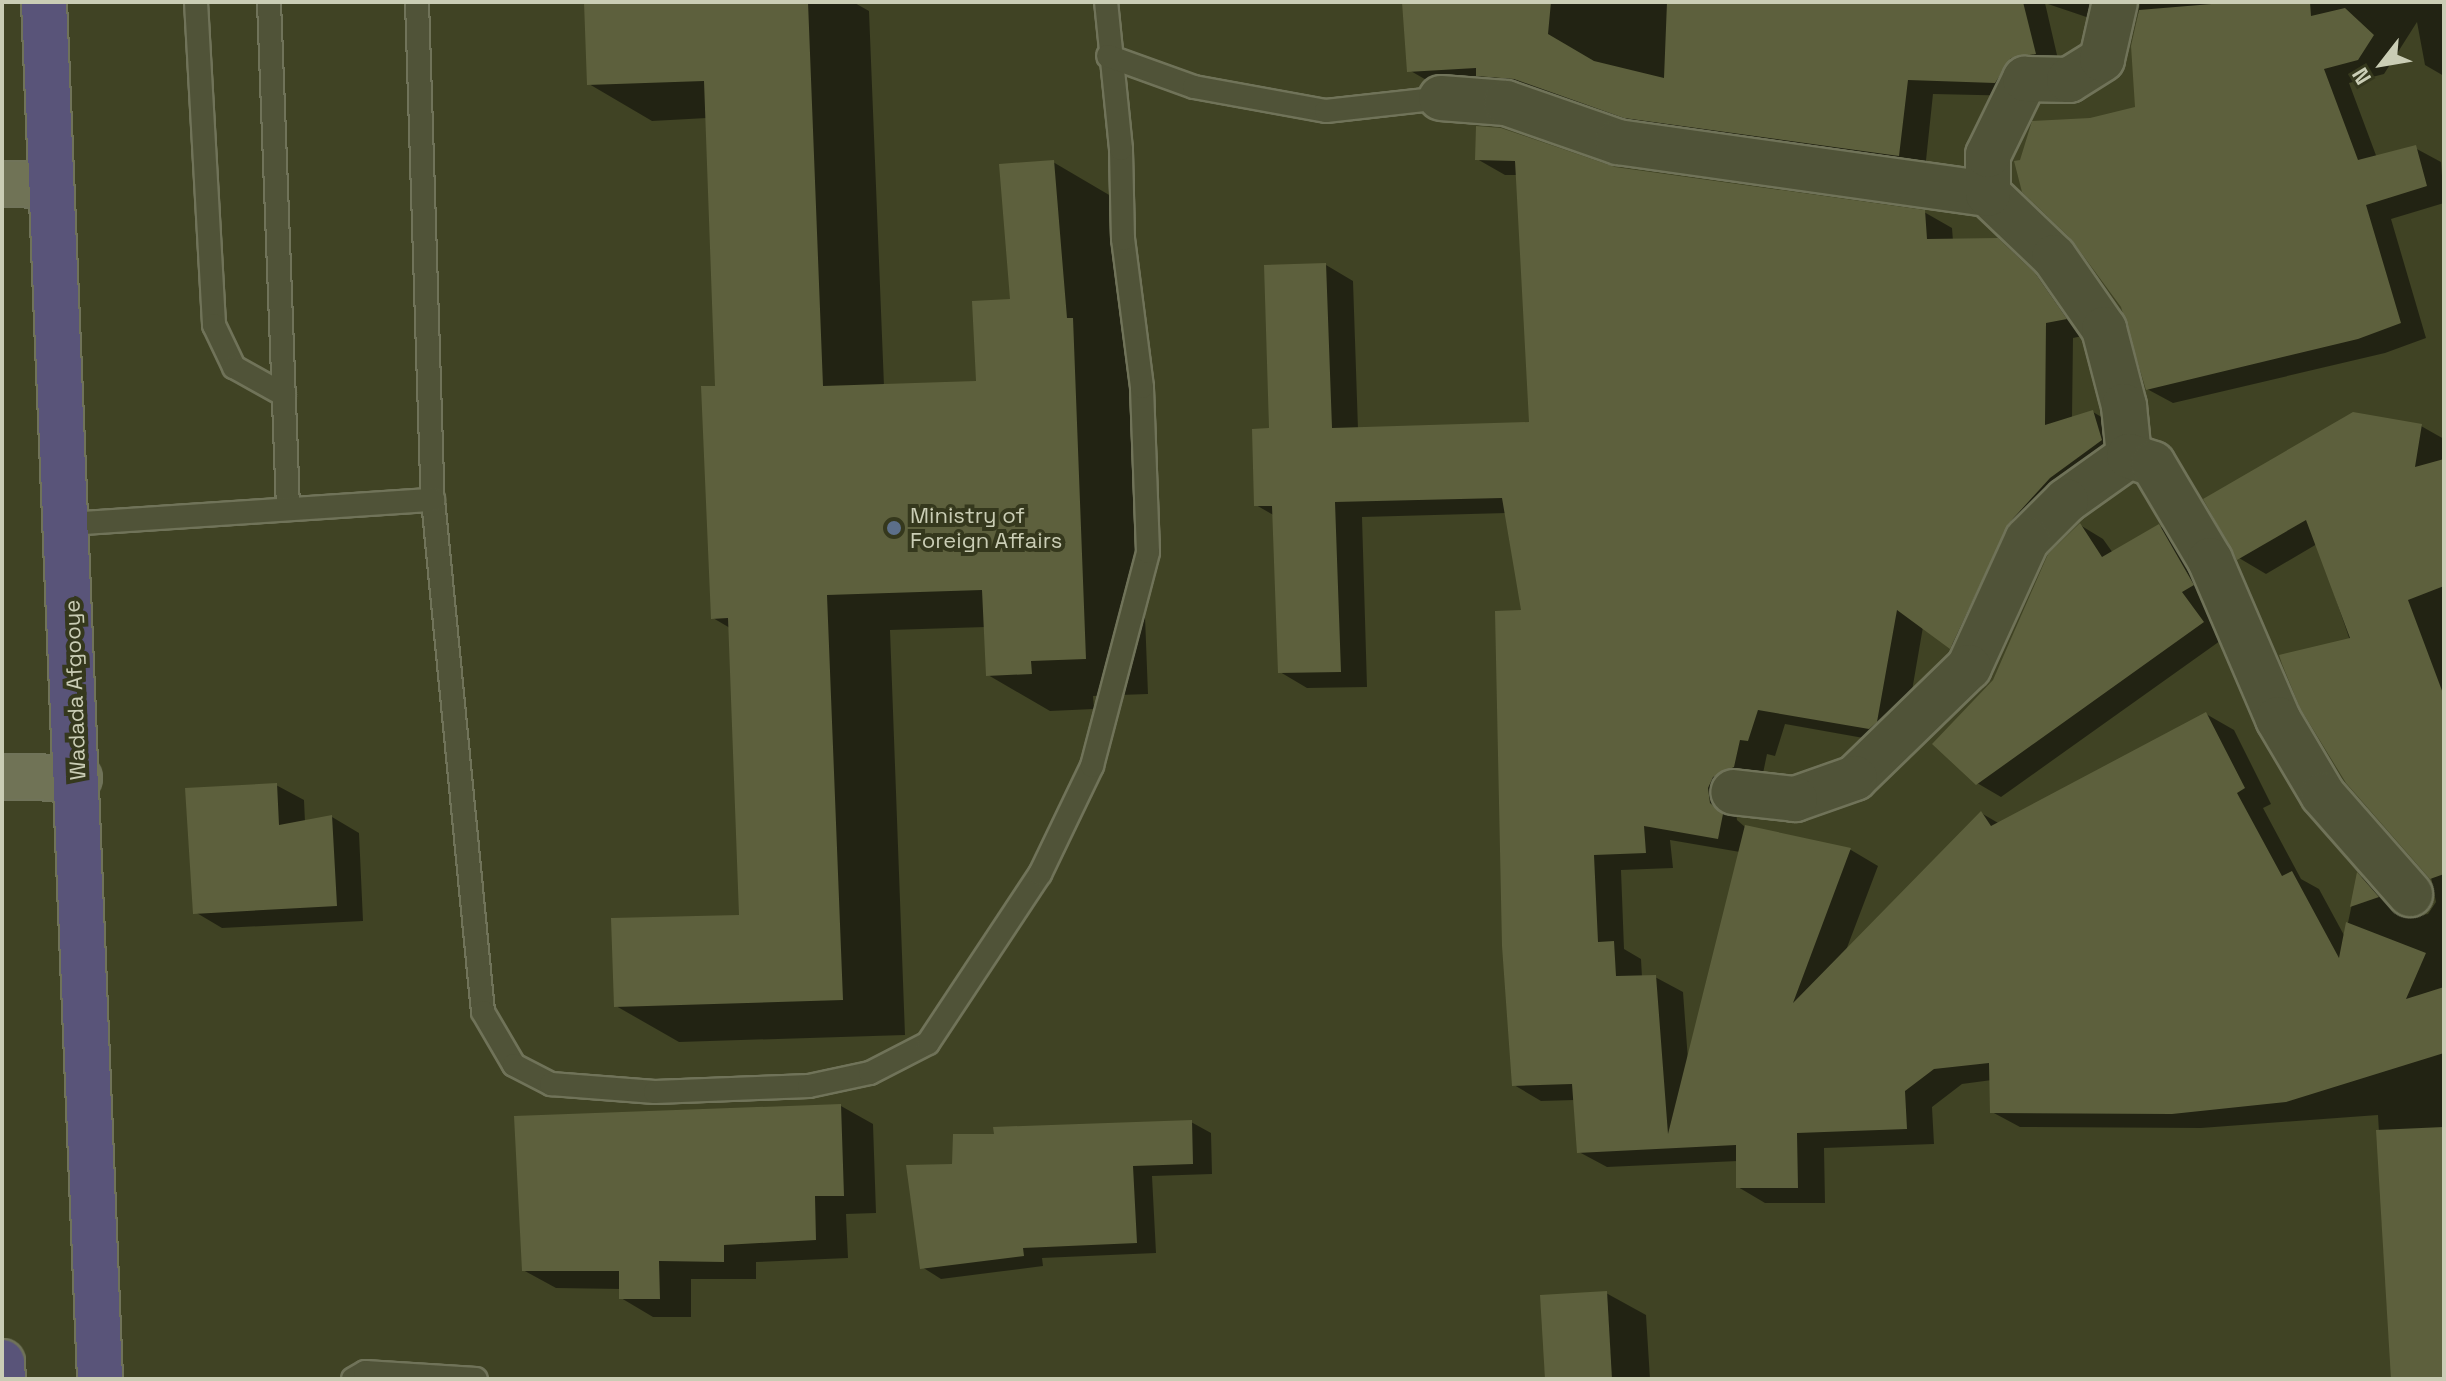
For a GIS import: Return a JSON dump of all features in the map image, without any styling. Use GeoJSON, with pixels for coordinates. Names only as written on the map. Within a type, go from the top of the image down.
{"type":"FeatureCollection","features":[{"type":"Feature","properties":{"kind":"highway","name":"Wadada Afgooye"},"geometry":{"type":"LineString","coordinates":[[44,2],[49,185],[79,778],[100,1379]]}},
{"type":"Feature","properties":{"kind":"highway"},"geometry":{"type":"LineString","coordinates":[[2,1362],[3,1379]]}},
{"type":"Feature","properties":{"kind":"main road"},"geometry":{"type":"LineString","coordinates":[[2,184],[49,185]]}},
{"type":"Feature","properties":{"kind":"main road"},"geometry":{"type":"LineString","coordinates":[[2,777],[79,778]]}},
{"type":"Feature","properties":{"kind":"street"},"geometry":{"type":"LineString","coordinates":[[1988,194],[1988,155],[2025,79],[2069,80],[2102,59],[2115,2]]}},
{"type":"Feature","properties":{"kind":"street"},"geometry":{"type":"LineString","coordinates":[[1441,98],[1506,103],[1618,142],[1988,194],[2054,257],[2104,329],[2124,406],[2129,456]]}},
{"type":"Feature","properties":{"kind":"street"},"geometry":{"type":"LineString","coordinates":[[1733,792],[1795,799],[1855,778],[1969,667],[2027,540],[2066,501],[2129,456]]}},
{"type":"Feature","properties":{"kind":"street"},"geometry":{"type":"LineString","coordinates":[[2129,456],[2153,464],[2210,560],[2278,719],[2323,795],[2410,894]]}},
{"type":"Feature","properties":{"kind":"lane"},"geometry":{"type":"LineString","coordinates":[[196,2],[214,325],[234,367],[284,395]]}},
{"type":"Feature","properties":{"kind":"lane"},"geometry":{"type":"LineString","coordinates":[[269,2],[288,509]]}},
{"type":"Feature","properties":{"kind":"lane"},"geometry":{"type":"LineString","coordinates":[[417,2],[433,500],[483,1012],[514,1065],[551,1084],[655,1092],[809,1086],[870,1073],[928,1043],[1040,874],[1092,766],[1148,552],[1142,387],[1123,239],[1121,149],[1108,56],[1106,2]]}},
{"type":"Feature","properties":{"kind":"lane"},"geometry":{"type":"LineString","coordinates":[[1108,56],[1194,87],[1326,111],[1441,98]]}},
{"type":"Feature","properties":{"kind":"lane"},"geometry":{"type":"LineString","coordinates":[[68,524],[433,500]]}},
{"type":"Feature","properties":{"kind":"lane"},"geometry":{"type":"LineString","coordinates":[[353,1379],[365,1372],[476,1379]]}},
{"type":"Feature","properties":{"kind":"building","name":"Ministry of Foreign Affairs"},"geometry":{"type":"Polygon","coordinates":[[[584,2],[808,2],[823,386],[976,381],[972,301],[1010,299],[999,164],[1054,160],[1067,318],[1073,318],[1086,659],[1031,661],[1032,674],[986,676],[982,590],[827,595],[843,1000],[614,1007],[611,918],[739,915],[728,618],[711,619],[701,386],[715,386],[704,81],[587,85],[584,2]]]}},
{"type":"Feature","properties":{"kind":"building"},"geometry":{"type":"Polygon","coordinates":[[[1402,2],[1551,2],[1548,34],[1594,61],[1664,78],[1667,2],[2023,2],[2036,54],[2011,58],[1995,83],[1908,80],[1899,156],[1624,118],[1514,79],[1476,76],[1476,68],[1407,72],[1402,2]]]}},
{"type":"Feature","properties":{"kind":"building"},"geometry":{"type":"Polygon","coordinates":[[[2236,2],[2310,2],[2311,16],[2345,8],[2374,35],[2358,60],[2324,69],[2358,160],[2416,145],[2427,186],[2366,205],[2401,323],[2358,339],[2146,390],[2121,307],[2071,239],[2022,192],[2014,161],[2020,160],[2032,121],[2090,118],[2135,107],[2131,46],[2139,10],[2236,2]]]}},
{"type":"Feature","properties":{"kind":"building"},"geometry":{"type":"Polygon","coordinates":[[[1476,126],[1501,128],[1615,167],[1925,210],[1927,239],[1998,238],[2035,273],[2067,319],[2046,323],[2045,425],[2093,410],[2102,440],[2050,478],[2009,523],[1950,649],[1897,610],[1877,722],[1869,729],[1758,710],[1748,741],[1740,740],[1734,767],[1713,777],[1708,788],[1710,803],[1723,814],[1718,839],[1644,826],[1646,853],[1594,855],[1598,942],[1614,941],[1616,976],[1656,975],[1668,1134],[1745,825],[1851,848],[1793,1003],[1981,811],[1991,826],[2206,712],[2245,788],[2237,793],[2282,876],[2292,871],[2339,958],[2346,922],[2426,953],[2406,999],[2444,987],[2444,1053],[2286,1102],[2172,1114],[1990,1113],[1989,1063],[1934,1069],[1905,1091],[1907,1129],[1797,1133],[1798,1188],[1736,1188],[1736,1145],[1577,1153],[1572,1084],[1512,1086],[1502,946],[1495,611],[1521,610],[1502,498],[1335,502],[1341,672],[1278,673],[1272,506],[1254,506],[1252,429],[1269,428],[1264,265],[1326,263],[1332,428],[1529,422],[1515,161],[1475,160],[1476,126]]]}},
{"type":"Feature","properties":{"kind":"building"},"geometry":{"type":"Polygon","coordinates":[[[2353,412],[2422,424],[2415,467],[2444,459],[2444,586],[2408,600],[2444,696],[2444,874],[2430,879],[2346,783],[2300,708],[2282,664],[2279,655],[2350,638],[2306,520],[2237,560],[2203,499],[2353,412]]]}},
{"type":"Feature","properties":{"kind":"building"},"geometry":{"type":"Polygon","coordinates":[[[2080,523],[2102,557],[2159,524],[2194,585],[2182,592],[2204,622],[1976,785],[1932,744],[1993,680],[2048,554],[2080,523]]]}},
{"type":"Feature","properties":{"kind":"building"},"geometry":{"type":"Polygon","coordinates":[[[277,783],[279,825],[332,815],[337,906],[193,914],[185,788],[277,783]]]}},
{"type":"Feature","properties":{"kind":"building"},"geometry":{"type":"Polygon","coordinates":[[[2357,872],[2379,897],[2350,907],[2357,872]]]}},
{"type":"Feature","properties":{"kind":"building"},"geometry":{"type":"Polygon","coordinates":[[[841,1104],[844,1196],[815,1196],[816,1240],[724,1245],[724,1262],[659,1261],[660,1299],[619,1299],[619,1271],[522,1271],[514,1116],[841,1104]]]}},
{"type":"Feature","properties":{"kind":"building"},"geometry":{"type":"Polygon","coordinates":[[[1192,1120],[1193,1164],[1133,1166],[1137,1243],[1023,1248],[1024,1256],[920,1269],[906,1165],[952,1164],[953,1134],[994,1134],[993,1127],[1192,1120]]]}},
{"type":"Feature","properties":{"kind":"building"},"geometry":{"type":"Polygon","coordinates":[[[2444,1127],[2444,1379],[2391,1379],[2376,1130],[2444,1127]]]}},
{"type":"Feature","properties":{"kind":"building"},"geometry":{"type":"Polygon","coordinates":[[[1607,1291],[1612,1379],[1545,1379],[1540,1295],[1607,1291]]]}},
{"type":"Feature","properties":{"kind":"place","name":"Ministry of Foreign Affairs"},"geometry":{"type":"Point","coordinates":[894,528]}}]}
